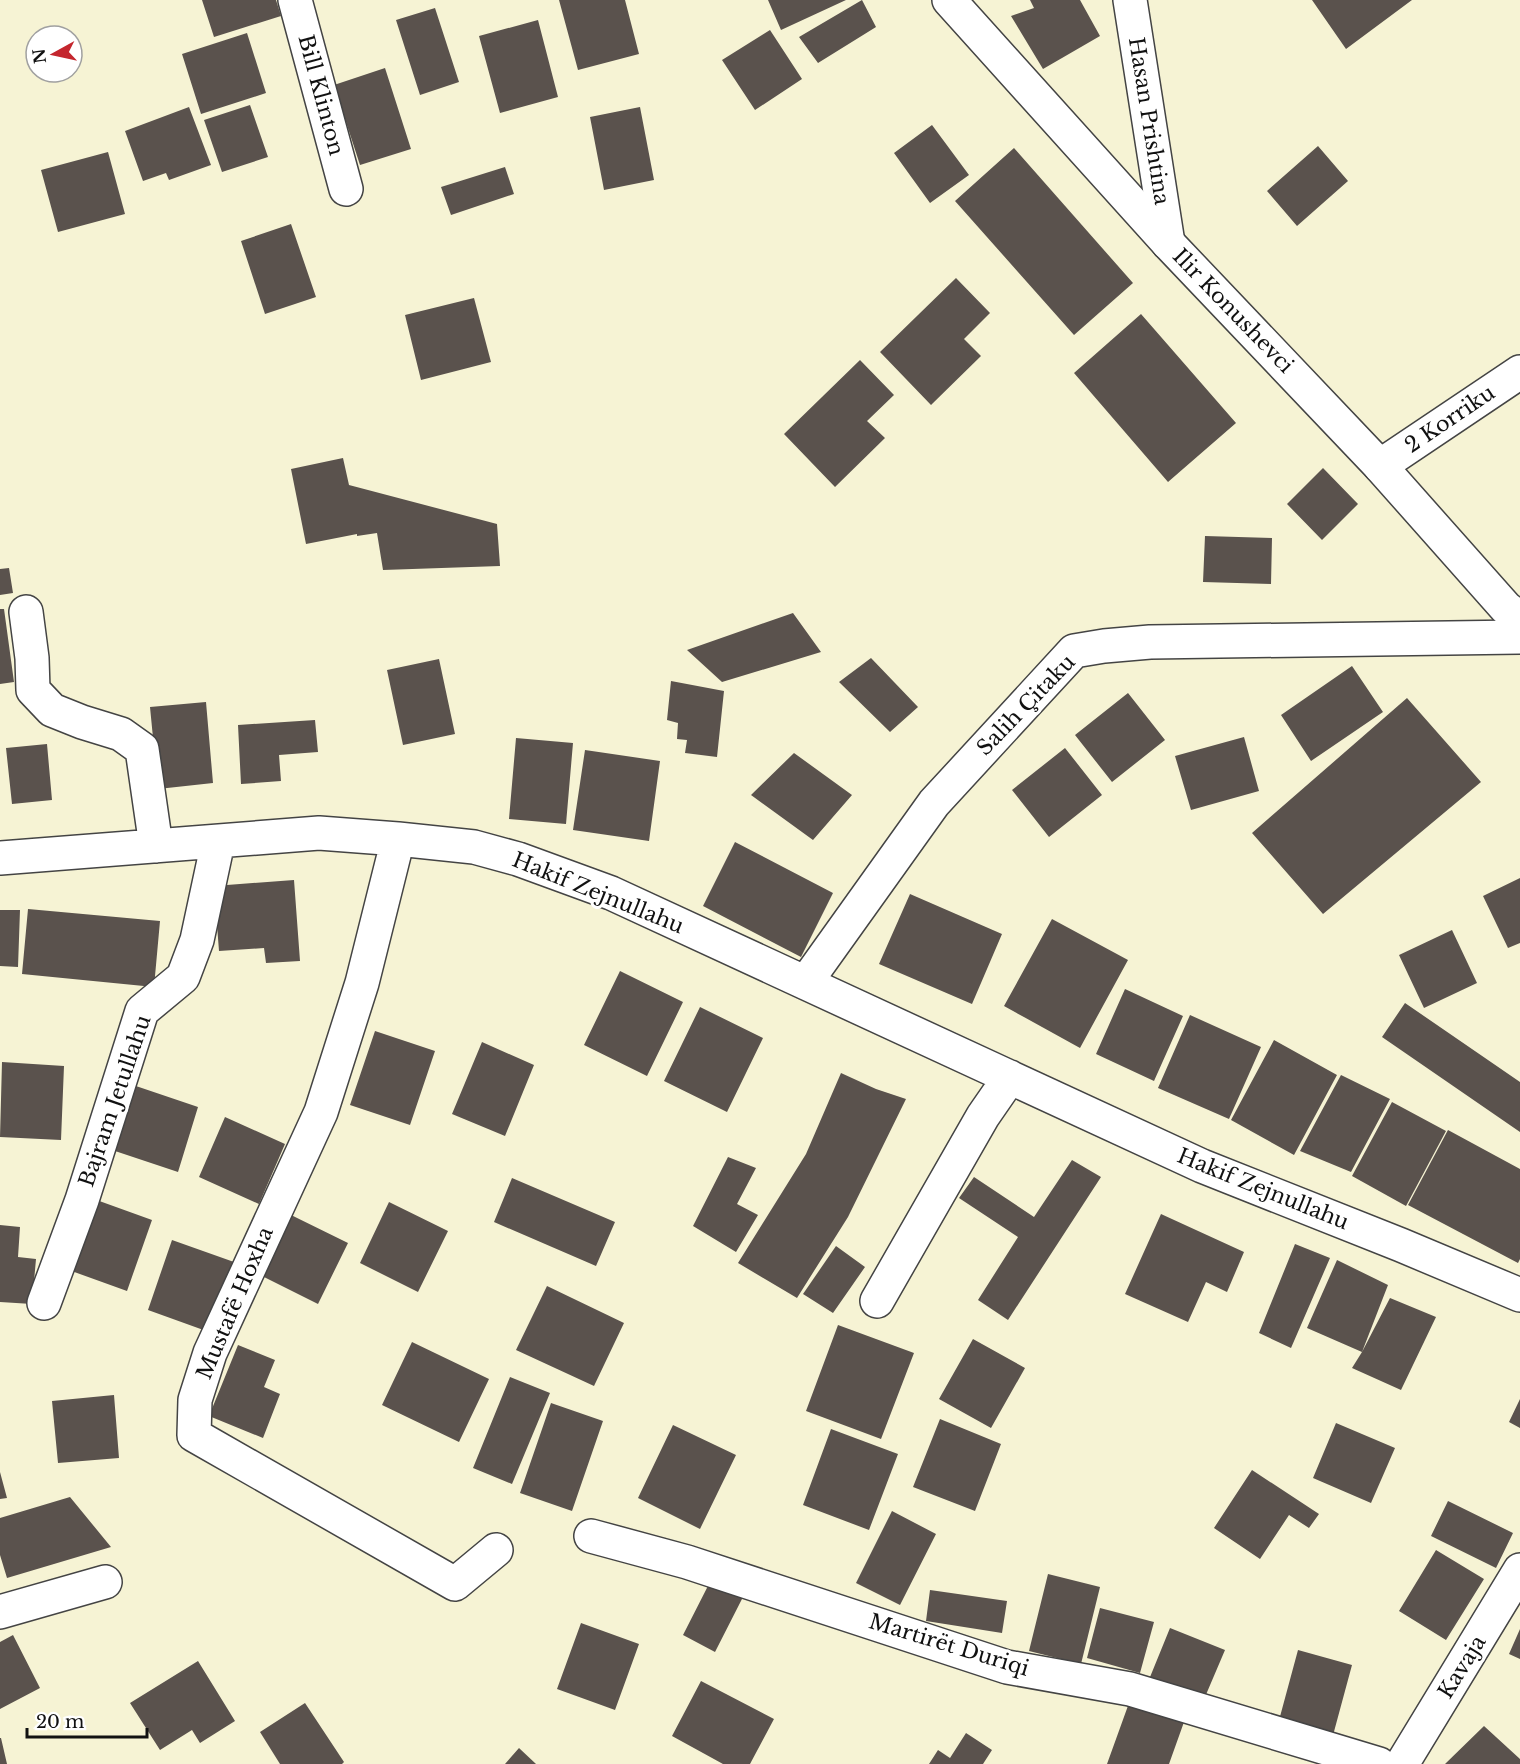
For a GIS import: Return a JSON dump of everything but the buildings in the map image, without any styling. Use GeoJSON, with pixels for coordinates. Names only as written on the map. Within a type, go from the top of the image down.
{"type":"FeatureCollection","features":[{"type":"Feature","properties":{"kind":"street","name":"Bill Klinton"},"geometry":{"type":"LineString","coordinates":[[295,0],[346,189]]}},
{"type":"Feature","properties":{"kind":"street","name":"Ilir Konushevci"},"geometry":{"type":"LineString","coordinates":[[949,0],[1167,243],[1380,466],[1506,608],[1514,631]]}},
{"type":"Feature","properties":{"kind":"street","name":"Hasan Prishtina"},"geometry":{"type":"LineString","coordinates":[[1130,0],[1167,243]]}},
{"type":"Feature","properties":{"kind":"street","name":"2 Korriku"},"geometry":{"type":"LineString","coordinates":[[1380,466],[1520,372]]}},
{"type":"Feature","properties":{"kind":"street"},"geometry":{"type":"LineString","coordinates":[[26,612],[32,658],[33,690],[52,710],[121,734],[142,749],[156,846]]}},
{"type":"Feature","properties":{"kind":"street","name":"Salih Çitaku"},"geometry":{"type":"LineString","coordinates":[[806,982],[934,803],[1074,651],[1150,642],[1514,631]]}},
{"type":"Feature","properties":{"kind":"street","name":"Hakif Zejnullahu"},"geometry":{"type":"LineString","coordinates":[[0,858],[319,833],[474,847],[518,859],[611,893],[1202,1166],[1520,1295]]}},
{"type":"Feature","properties":{"kind":"street","name":"Mustafë Hoxha"},"geometry":{"type":"LineString","coordinates":[[398,839],[362,983],[321,1112],[210,1353],[195,1400],[194,1435],[455,1584],[496,1550]]}},
{"type":"Feature","properties":{"kind":"street","name":"Bajram Jetullahu"},"geometry":{"type":"LineString","coordinates":[[44,1303],[82,1200],[142,1011],[183,976],[197,940],[218,842]]}},
{"type":"Feature","properties":{"kind":"street"},"geometry":{"type":"LineString","coordinates":[[878,1301],[983,1116],[1010,1077]]}},
{"type":"Feature","properties":{"kind":"street","name":"Martirët Duriqi"},"geometry":{"type":"LineString","coordinates":[[591,1536],[687,1562],[1007,1667],[1130,1689],[1379,1764]]}},
{"type":"Feature","properties":{"kind":"street","name":"Kavaja"},"geometry":{"type":"LineString","coordinates":[[1402,1764],[1520,1570]]}},
{"type":"Feature","properties":{"kind":"street"},"geometry":{"type":"LineString","coordinates":[[0,1612],[105,1582]]}},
{"type":"Feature","properties":{"kind":"shaded area"},"geometry":{"type":"Polygon","coordinates":[[[0,0],[1520,0],[1520,1764],[0,1764],[0,0]]]}}]}
